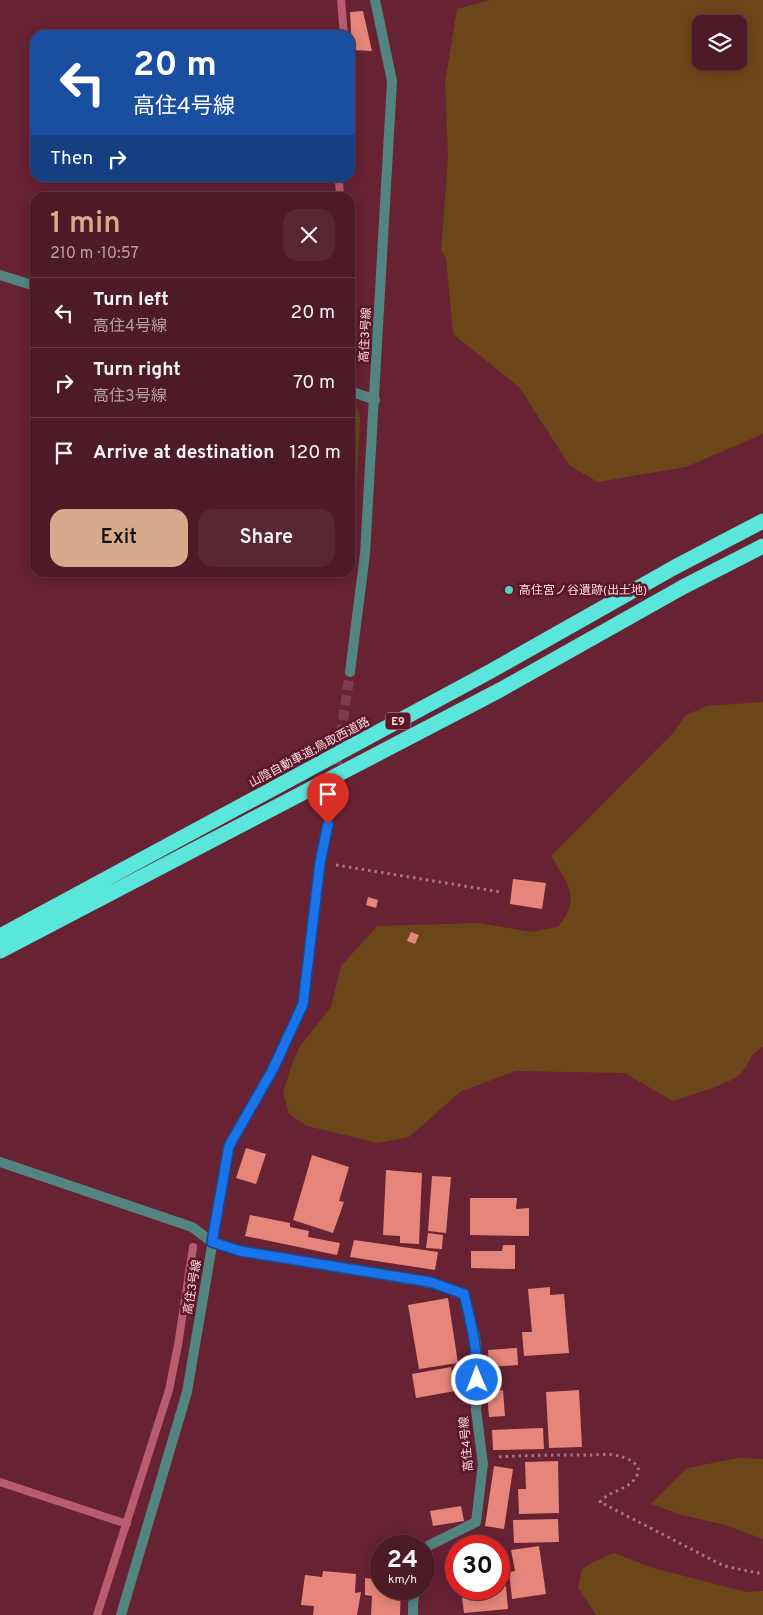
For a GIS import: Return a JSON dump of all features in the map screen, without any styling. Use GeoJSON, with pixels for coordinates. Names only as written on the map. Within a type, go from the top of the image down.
{"type":"FeatureCollection","features":[{"type":"Feature","properties":{"kind":"highway","name":"山陰自動車道;鳥取西道路"},"geometry":{"type":"LineString","coordinates":[[0,952],[35,926],[676,567],[763,521]]}},
{"type":"Feature","properties":{"kind":"highway","name":"山陰自動車道;鳥取西道路"},"geometry":{"type":"LineString","coordinates":[[0,936],[35,926],[500,690],[683,586],[763,546]]}},
{"type":"Feature","properties":{"kind":"street","name":"高住3号線"},"geometry":{"type":"LineString","coordinates":[[350,672],[365,554],[392,81],[375,0]]}},
{"type":"Feature","properties":{"kind":"street"},"geometry":{"type":"LineString","coordinates":[[0,275],[30,284]]}},
{"type":"Feature","properties":{"kind":"street"},"geometry":{"type":"LineString","coordinates":[[355,393],[374,400]]}},
{"type":"Feature","properties":{"kind":"street","name":"高住3号線"},"geometry":{"type":"LineString","coordinates":[[120,1615],[187,1392],[229,1146],[273,1069],[303,1004],[320,863],[328,824]]}},
{"type":"Feature","properties":{"kind":"street"},"geometry":{"type":"LineString","coordinates":[[0,1162],[192,1227],[212,1242]]}},
{"type":"Feature","properties":{"kind":"street","name":"高住4号線"},"geometry":{"type":"LineString","coordinates":[[212,1242],[240,1251],[430,1282],[464,1294],[475,1337],[478,1364],[476,1410],[483,1464],[476,1522],[435,1542]]}},
{"type":"Feature","properties":{"kind":"street"},"geometry":{"type":"LineString","coordinates":[[413,1615],[414,1600]]}},
{"type":"Feature","properties":{"kind":"path"},"geometry":{"type":"LineString","coordinates":[[320,863],[501,892]]}},
{"type":"Feature","properties":{"kind":"path"},"geometry":{"type":"LineString","coordinates":[[482,1457],[547,1454],[617,1455],[634,1462],[638,1468],[638,1474],[631,1484],[600,1502],[724,1566],[763,1574]]}},
{"type":"Feature","properties":{"kind":"shaded area"},"geometry":{"type":"Polygon","coordinates":[[[489,0],[763,0],[763,434],[686,467],[598,482],[570,466],[519,387],[453,334],[446,258],[441,251],[448,157],[445,83],[457,9],[489,0]]]}},
{"type":"Feature","properties":{"kind":"shaded area"},"geometry":{"type":"Polygon","coordinates":[[[355,405],[360,415],[355,511],[355,405]]]}},
{"type":"Feature","properties":{"kind":"shaded area"},"geometry":{"type":"Polygon","coordinates":[[[763,702],[763,1047],[752,1056],[741,1073],[719,1086],[673,1101],[624,1073],[515,1071],[460,1092],[409,1137],[378,1143],[307,1126],[289,1114],[283,1093],[300,1046],[331,1007],[341,966],[377,926],[479,923],[531,932],[558,927],[565,916],[571,899],[567,883],[551,856],[673,733],[686,715],[707,706],[763,702]]]}},
{"type":"Feature","properties":{"kind":"shaded area"},"geometry":{"type":"Polygon","coordinates":[[[738,1458],[763,1459],[763,1539],[725,1525],[682,1515],[651,1504],[687,1468],[738,1458]]]}},
{"type":"Feature","properties":{"kind":"shaded area"},"geometry":{"type":"Polygon","coordinates":[[[614,1553],[653,1568],[746,1592],[763,1591],[763,1615],[596,1615],[578,1588],[582,1569],[614,1553]]]}},
{"type":"Feature","properties":{"kind":"building"},"geometry":{"type":"Polygon","coordinates":[[[363,11],[372,51],[355,50],[355,30],[351,30],[350,12],[363,11]]]}},
{"type":"Feature","properties":{"kind":"building"},"geometry":{"type":"Polygon","coordinates":[[[513,879],[546,883],[542,909],[510,904],[513,879]]]}},
{"type":"Feature","properties":{"kind":"building"},"geometry":{"type":"Polygon","coordinates":[[[368,897],[378,900],[376,908],[366,905],[368,897]]]}},
{"type":"Feature","properties":{"kind":"building"},"geometry":{"type":"Polygon","coordinates":[[[411,932],[419,935],[415,944],[407,941],[411,932]]]}},
{"type":"Feature","properties":{"kind":"building"},"geometry":{"type":"Polygon","coordinates":[[[246,1148],[266,1154],[256,1184],[236,1178],[246,1148]]]}},
{"type":"Feature","properties":{"kind":"building"},"geometry":{"type":"Polygon","coordinates":[[[312,1155],[349,1167],[339,1201],[344,1202],[333,1233],[293,1220],[312,1155]]]}},
{"type":"Feature","properties":{"kind":"building"},"geometry":{"type":"Polygon","coordinates":[[[386,1170],[422,1173],[419,1244],[400,1243],[400,1236],[383,1235],[386,1170]]]}},
{"type":"Feature","properties":{"kind":"building"},"geometry":{"type":"Polygon","coordinates":[[[432,1176],[451,1177],[446,1233],[428,1231],[432,1176]]]}},
{"type":"Feature","properties":{"kind":"building"},"geometry":{"type":"Polygon","coordinates":[[[470,1198],[517,1198],[516,1209],[529,1208],[529,1236],[470,1235],[470,1198]]]}},
{"type":"Feature","properties":{"kind":"building"},"geometry":{"type":"Polygon","coordinates":[[[250,1215],[290,1223],[290,1227],[309,1231],[308,1237],[340,1243],[337,1255],[245,1236],[250,1215]]]}},
{"type":"Feature","properties":{"kind":"building"},"geometry":{"type":"Polygon","coordinates":[[[428,1233],[443,1235],[442,1249],[426,1248],[428,1233]]]}},
{"type":"Feature","properties":{"kind":"building"},"geometry":{"type":"Polygon","coordinates":[[[354,1240],[438,1252],[435,1270],[350,1257],[354,1240]]]}},
{"type":"Feature","properties":{"kind":"building"},"geometry":{"type":"Polygon","coordinates":[[[503,1245],[515,1245],[515,1269],[471,1268],[471,1251],[502,1251],[503,1245]]]}},
{"type":"Feature","properties":{"kind":"building"},"geometry":{"type":"Polygon","coordinates":[[[550,1287],[550,1295],[564,1294],[569,1353],[524,1356],[522,1332],[532,1332],[528,1289],[550,1287]]]}},
{"type":"Feature","properties":{"kind":"building"},"geometry":{"type":"Polygon","coordinates":[[[448,1298],[458,1363],[419,1369],[408,1305],[448,1298]]]}},
{"type":"Feature","properties":{"kind":"building"},"geometry":{"type":"Polygon","coordinates":[[[517,1348],[518,1365],[489,1367],[488,1350],[517,1348]]]}},
{"type":"Feature","properties":{"kind":"building"},"geometry":{"type":"Polygon","coordinates":[[[451,1367],[455,1391],[416,1398],[412,1374],[451,1367]]]}},
{"type":"Feature","properties":{"kind":"building"},"geometry":{"type":"Polygon","coordinates":[[[503,1390],[505,1416],[489,1417],[487,1392],[503,1390]]]}},
{"type":"Feature","properties":{"kind":"building"},"geometry":{"type":"Polygon","coordinates":[[[579,1390],[582,1447],[549,1448],[546,1392],[579,1390]]]}},
{"type":"Feature","properties":{"kind":"building"},"geometry":{"type":"Polygon","coordinates":[[[543,1428],[544,1449],[493,1450],[492,1430],[543,1428]]]}},
{"type":"Feature","properties":{"kind":"building"},"geometry":{"type":"Polygon","coordinates":[[[558,1461],[559,1513],[519,1514],[518,1489],[526,1489],[525,1462],[558,1461]]]}},
{"type":"Feature","properties":{"kind":"building"},"geometry":{"type":"Polygon","coordinates":[[[494,1466],[513,1469],[504,1529],[485,1526],[494,1466]]]}},
{"type":"Feature","properties":{"kind":"building"},"geometry":{"type":"Polygon","coordinates":[[[461,1506],[464,1521],[433,1526],[430,1511],[461,1506]]]}},
{"type":"Feature","properties":{"kind":"building"},"geometry":{"type":"Polygon","coordinates":[[[558,1519],[559,1542],[514,1543],[513,1520],[558,1519]]]}},
{"type":"Feature","properties":{"kind":"building"},"geometry":{"type":"Polygon","coordinates":[[[539,1546],[546,1594],[512,1599],[510,1572],[515,1571],[511,1550],[539,1546]]]}},
{"type":"Feature","properties":{"kind":"building"},"geometry":{"type":"Polygon","coordinates":[[[323,1571],[356,1574],[355,1593],[361,1592],[357,1615],[313,1615],[314,1606],[301,1605],[305,1575],[322,1577],[323,1571]]]}},
{"type":"Feature","properties":{"kind":"building"},"geometry":{"type":"Polygon","coordinates":[[[365,1578],[370,1579],[370,1596],[365,1595],[365,1578]]]}},
{"type":"Feature","properties":{"kind":"building"},"geometry":{"type":"Polygon","coordinates":[[[372,1600],[401,1600],[400,1615],[371,1615],[372,1600]]]}},
{"type":"Feature","properties":{"kind":"building"},"geometry":{"type":"Polygon","coordinates":[[[462,1600],[507,1600],[508,1609],[464,1613],[462,1600]]]}},
{"type":"Feature","properties":{"kind":"waterway"},"geometry":{"type":"LineString","coordinates":[[341,0],[344,30]]}},
{"type":"Feature","properties":{"kind":"waterway"},"geometry":{"type":"LineString","coordinates":[[339,182],[340,192]]}},
{"type":"Feature","properties":{"kind":"waterway"},"geometry":{"type":"LineString","coordinates":[[97,1615],[169,1390],[193,1247]]}},
{"type":"Feature","properties":{"kind":"waterway"},"geometry":{"type":"LineString","coordinates":[[0,1482],[127,1524]]}},
{"type":"Feature","properties":{"kind":"tunnel"},"geometry":{"type":"LineString","coordinates":[[328,824],[350,672]]}},
{"type":"Feature","properties":{"kind":"place","name":"高住宮ノ谷遺跡(出土地)"},"geometry":{"type":"Point","coordinates":[509,590]}},
{"type":"Feature","properties":{"kind":"route"},"geometry":{"type":"LineString","coordinates":[[328,824],[320,863],[303,1004],[273,1069],[229,1146],[212,1242],[240,1251],[430,1282],[464,1294],[475,1337],[478,1364],[477,1380]]}}]}
